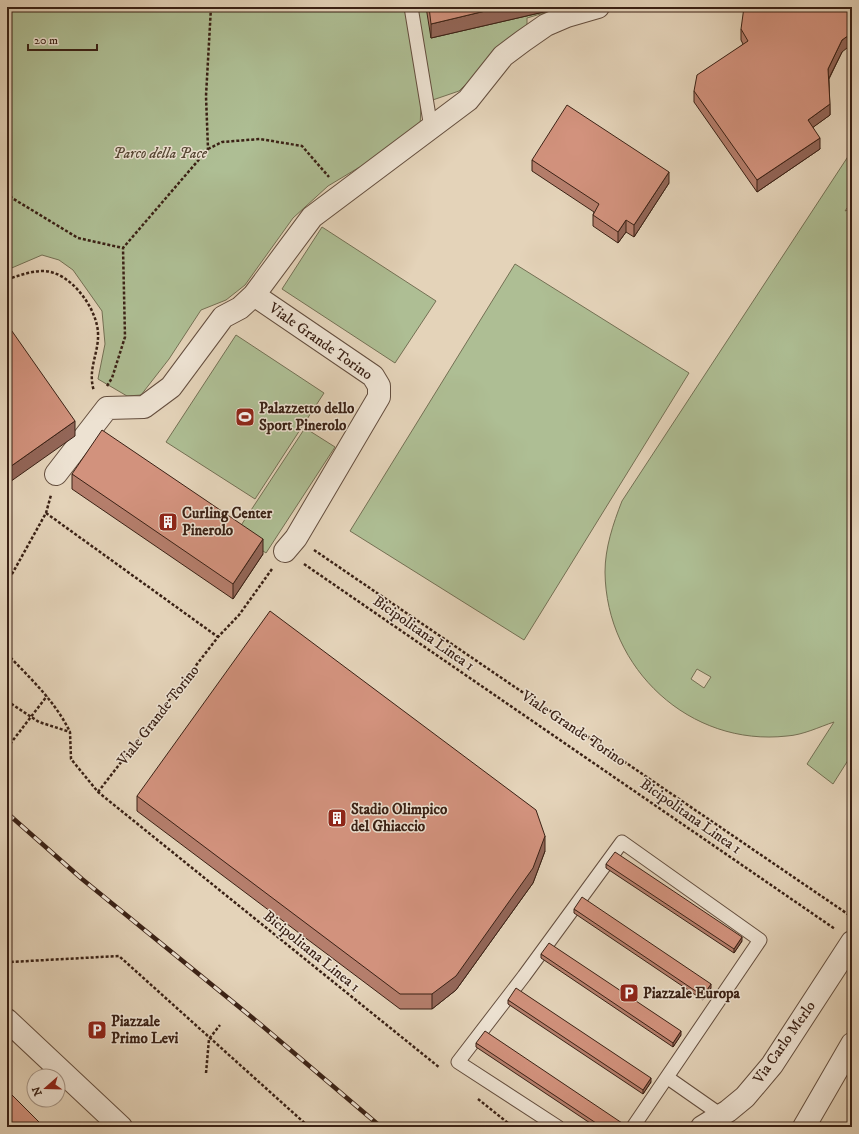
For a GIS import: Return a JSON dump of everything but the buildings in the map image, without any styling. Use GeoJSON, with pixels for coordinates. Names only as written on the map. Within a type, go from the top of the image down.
{"type":"FeatureCollection","features":[{"type":"Feature","properties":{"kind":"street"},"geometry":{"type":"LineString","coordinates":[[56,474],[103,404],[144,407],[171,387],[224,317],[240,308],[254,295],[312,217],[468,100],[503,56],[523,41],[546,25],[567,16],[598,7]]}},
{"type":"Feature","properties":{"kind":"street","name":"Viale Grande Torino"},"geometry":{"type":"LineString","coordinates":[[254,295],[373,376],[379,386],[379,397],[291,545]]}},
{"type":"Feature","properties":{"kind":"street","name":"Via Carlo Merlo"},"geometry":{"type":"LineString","coordinates":[[702,1127],[745,1097],[772,1065],[852,942]]}},
{"type":"Feature","properties":{"kind":"street"},"geometry":{"type":"LineString","coordinates":[[7,1020],[121,1127]]}},
{"type":"Feature","properties":{"kind":"street"},"geometry":{"type":"LineString","coordinates":[[804,1127],[852,1044]]}},
{"type":"Feature","properties":{"kind":"lane"},"geometry":{"type":"LineString","coordinates":[[411,7],[431,128]]}},
{"type":"Feature","properties":{"kind":"lane"},"geometry":{"type":"LineString","coordinates":[[558,1127],[458,1062],[524,976],[622,842],[760,940],[634,1127]]}},
{"type":"Feature","properties":{"kind":"lane"},"geometry":{"type":"LineString","coordinates":[[668,1078],[721,1115]]}},
{"type":"Feature","properties":{"kind":"path"},"geometry":{"type":"LineString","coordinates":[[208,149],[206,96],[211,7]]}},
{"type":"Feature","properties":{"kind":"path"},"geometry":{"type":"LineString","coordinates":[[103,404],[125,337],[123,248],[208,149],[222,142],[260,139],[302,146],[344,194]]}},
{"type":"Feature","properties":{"kind":"path"},"geometry":{"type":"LineString","coordinates":[[7,192],[12,198],[78,238],[123,248]]}},
{"type":"Feature","properties":{"kind":"path"},"geometry":{"type":"LineString","coordinates":[[7,279],[29,272],[44,271],[60,274],[73,286],[87,303],[96,318],[98,334],[91,380],[103,404]]}},
{"type":"Feature","properties":{"kind":"path"},"geometry":{"type":"LineString","coordinates":[[7,583],[46,513],[56,474]]}},
{"type":"Feature","properties":{"kind":"path"},"geometry":{"type":"LineString","coordinates":[[46,513],[218,637]]}},
{"type":"Feature","properties":{"kind":"path","name":"Viale Grande Torino"},"geometry":{"type":"LineString","coordinates":[[98,792],[218,637],[238,615],[291,545],[852,917]]}},
{"type":"Feature","properties":{"kind":"path","name":"Bicipolitana Linea 1"},"geometry":{"type":"LineString","coordinates":[[291,545],[835,929],[831,935]]}},
{"type":"Feature","properties":{"kind":"path"},"geometry":{"type":"LineString","coordinates":[[7,654],[47,696],[62,716],[70,732]]}},
{"type":"Feature","properties":{"kind":"path"},"geometry":{"type":"LineString","coordinates":[[7,748],[8,744],[47,696]]}},
{"type":"Feature","properties":{"kind":"path"},"geometry":{"type":"LineString","coordinates":[[7,700],[38,722],[70,732]]}},
{"type":"Feature","properties":{"kind":"path","name":"Bicipolitana Linea 1"},"geometry":{"type":"LineString","coordinates":[[70,732],[72,759],[98,792],[445,1072]]}},
{"type":"Feature","properties":{"kind":"path"},"geometry":{"type":"LineString","coordinates":[[7,959],[10,962],[119,956],[209,1039],[309,1127]]}},
{"type":"Feature","properties":{"kind":"path"},"geometry":{"type":"LineString","coordinates":[[206,1073],[209,1039],[220,1025]]}},
{"type":"Feature","properties":{"kind":"path"},"geometry":{"type":"LineString","coordinates":[[476,1097],[513,1127]]}},
{"type":"Feature","properties":{"kind":"green space","name":"Parco della Pace"},"geometry":{"type":"Polygon","coordinates":[[[7,7],[564,7],[527,18],[527,28],[483,67],[459,91],[421,104],[420,128],[378,160],[358,168],[328,186],[293,218],[245,285],[226,300],[201,310],[169,359],[141,395],[127,396],[98,379],[105,344],[102,311],[73,270],[59,260],[42,255],[7,270],[7,7]]]}},
{"type":"Feature","properties":{"kind":"green space"},"geometry":{"type":"Polygon","coordinates":[[[849,155],[852,158],[852,201],[845,211],[852,208],[852,754],[833,784],[807,764],[834,722],[805,732],[787,736],[751,736],[718,729],[687,715],[660,694],[637,669],[620,640],[609,607],[605,572],[606,554],[610,536],[622,501],[849,155]],[[697,669],[691,679],[704,688],[711,677],[697,669]]]}},
{"type":"Feature","properties":{"kind":"green space"},"geometry":{"type":"Polygon","coordinates":[[[322,227],[436,301],[395,363],[282,289],[322,227]]]}},
{"type":"Feature","properties":{"kind":"green space"},"geometry":{"type":"Polygon","coordinates":[[[515,264],[689,373],[524,640],[350,531],[515,264]]]}},
{"type":"Feature","properties":{"kind":"green space","name":"Palazzetto dello Sport Pinerolo"},"geometry":{"type":"Polygon","coordinates":[[[236,335],[324,393],[255,499],[166,442],[236,335]]]}},
{"type":"Feature","properties":{"kind":"green space","name":"Palazzetto dello Sport Pinerolo"},"geometry":{"type":"Polygon","coordinates":[[[305,428],[335,447],[266,553],[236,533],[305,428]]]}},
{"type":"Feature","properties":{"kind":"railway"},"geometry":{"type":"LineString","coordinates":[[7,813],[82,879],[260,1024],[381,1127]]}},
{"type":"Feature","properties":{"kind":"place","name":"Palazzetto dello Sport Pinerolo"},"geometry":{"type":"Point","coordinates":[245,417]}},
{"type":"Feature","properties":{"kind":"place","name":"Curling Center Pinerolo"},"geometry":{"type":"Point","coordinates":[168,522]}},
{"type":"Feature","properties":{"kind":"place","name":"Stadio Olimpico del Ghiaccio"},"geometry":{"type":"Point","coordinates":[337,818]}},
{"type":"Feature","properties":{"kind":"place","name":"Piazzale Europa"},"geometry":{"type":"Point","coordinates":[629,993]}},
{"type":"Feature","properties":{"kind":"place","name":"Piazzale Primo Levi"},"geometry":{"type":"Point","coordinates":[97,1030]}}]}
